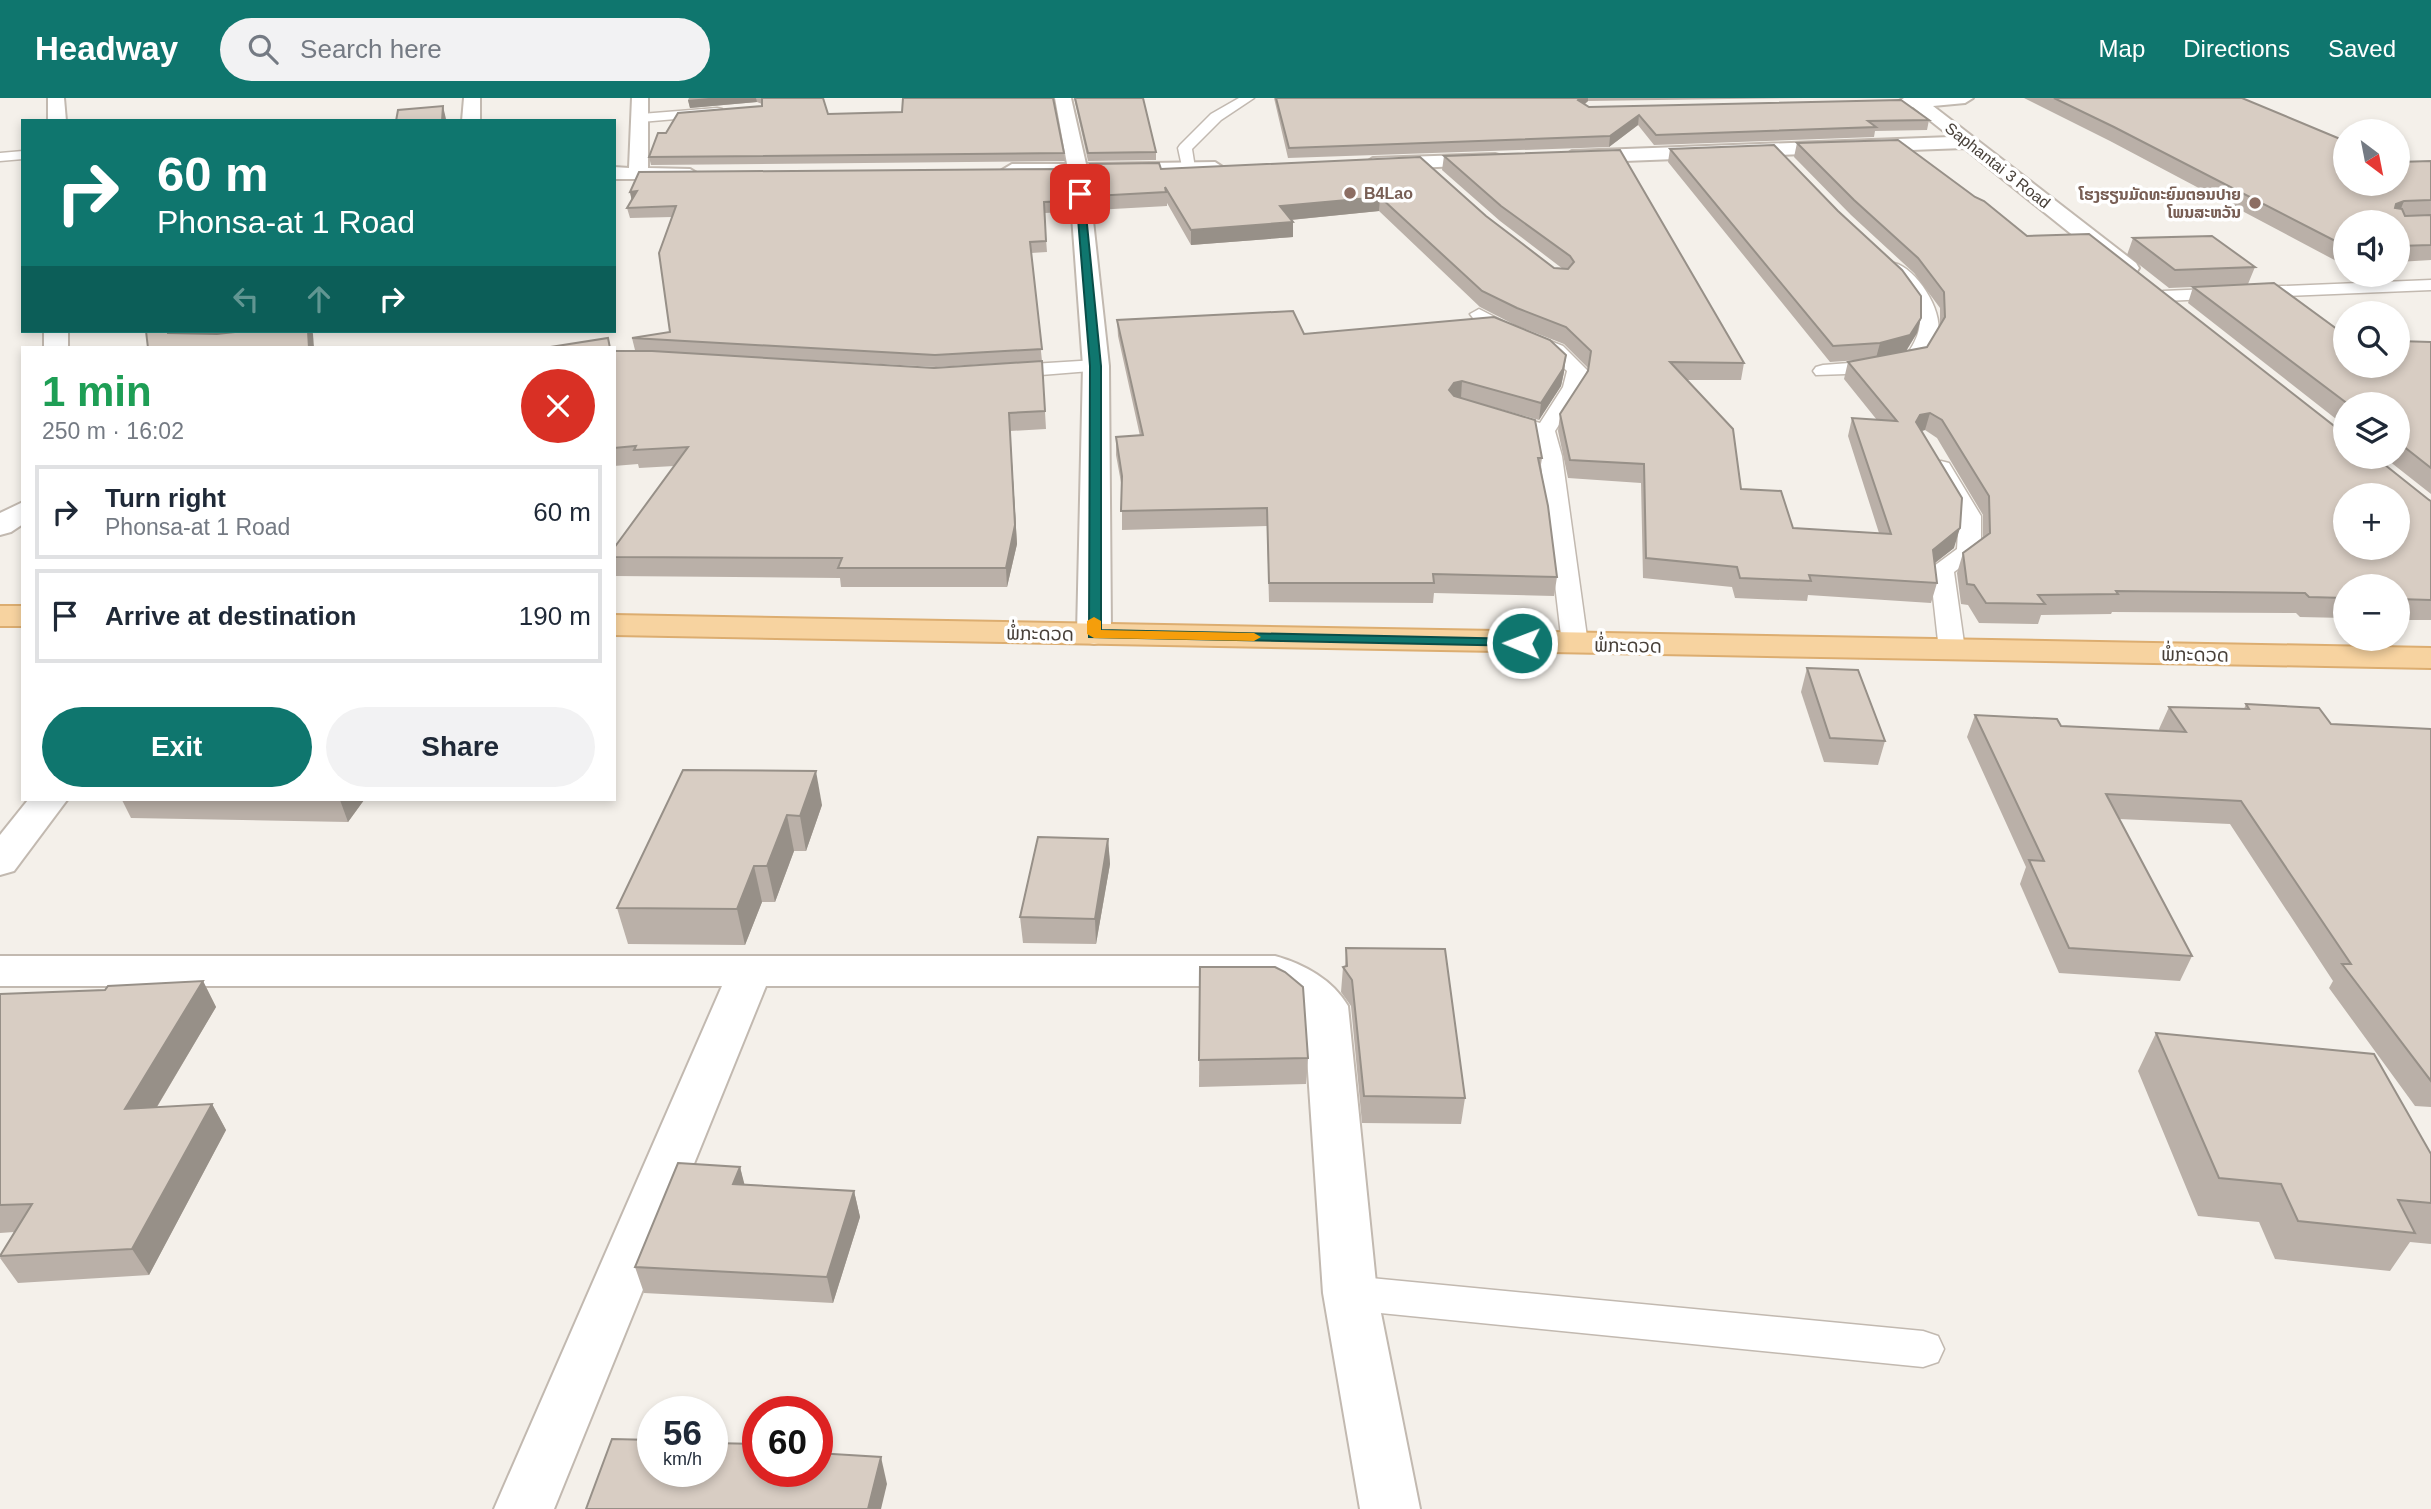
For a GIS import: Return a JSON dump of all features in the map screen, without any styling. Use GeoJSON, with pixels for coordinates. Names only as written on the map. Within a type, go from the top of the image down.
{"type":"FeatureCollection","features":[{"type":"Feature","properties":{"kind":"main road"},"geometry":{"type":"LineString","coordinates":[[0,616],[21,616]]}},
{"type":"Feature","properties":{"kind":"main road","name":"ພໍ່ກະດວດ"},"geometry":{"type":"LineString","coordinates":[[616,625],[2431,658]]}},
{"type":"Feature","properties":{"kind":"street"},"geometry":{"type":"LineString","coordinates":[[56,98],[57,119]]}},
{"type":"Feature","properties":{"kind":"street"},"geometry":{"type":"LineString","coordinates":[[471,98],[471,119]]}},
{"type":"Feature","properties":{"kind":"street"},"geometry":{"type":"LineString","coordinates":[[638,173],[640,98]]}},
{"type":"Feature","properties":{"kind":"street"},"geometry":{"type":"LineString","coordinates":[[1063,98],[1077,169],[1096,366],[1094,634]]}},
{"type":"Feature","properties":{"kind":"street"},"geometry":{"type":"LineString","coordinates":[[1890,103],[1965,98]]}},
{"type":"Feature","properties":{"kind":"street","name":"Saphantai 3 Road"},"geometry":{"type":"LineString","coordinates":[[1915,100],[2185,313]]}},
{"type":"Feature","properties":{"kind":"street"},"geometry":{"type":"LineString","coordinates":[[1558,158],[1969,142]]}},
{"type":"Feature","properties":{"kind":"street"},"geometry":{"type":"LineString","coordinates":[[1352,165],[1517,159]]}},
{"type":"Feature","properties":{"kind":"street"},"geometry":{"type":"LineString","coordinates":[[996,170],[1229,168]]}},
{"type":"Feature","properties":{"kind":"street"},"geometry":{"type":"LineString","coordinates":[[616,173],[709,175]]}},
{"type":"Feature","properties":{"kind":"street"},"geometry":{"type":"LineString","coordinates":[[0,526],[21,512]]}},
{"type":"Feature","properties":{"kind":"street"},"geometry":{"type":"LineString","coordinates":[[0,862],[47,801]]}},
{"type":"Feature","properties":{"kind":"street"},"geometry":{"type":"LineString","coordinates":[[0,971],[1275,971],[1302,985],[1326,1006],[1350,1293],[1390,1509]]}},
{"type":"Feature","properties":{"kind":"street"},"geometry":{"type":"LineString","coordinates":[[524,1509],[750,972]]}},
{"type":"Feature","properties":{"kind":"lane"},"geometry":{"type":"LineString","coordinates":[[1188,168],[1185,148],[1216,117],[1248,98]]}},
{"type":"Feature","properties":{"kind":"lane"},"geometry":{"type":"LineString","coordinates":[[641,118],[730,111]]}},
{"type":"Feature","properties":{"kind":"lane"},"geometry":{"type":"LineString","coordinates":[[1776,150],[1795,170]]}},
{"type":"Feature","properties":{"kind":"lane"},"geometry":{"type":"LineString","coordinates":[[0,157],[21,155]]}},
{"type":"Feature","properties":{"kind":"lane"},"geometry":{"type":"LineString","coordinates":[[1422,163],[1442,181]]}},
{"type":"Feature","properties":{"kind":"lane"},"geometry":{"type":"LineString","coordinates":[[1823,372],[1876,367],[1915,357],[1929,334],[1929,310],[1906,279],[1879,254]]}},
{"type":"Feature","properties":{"kind":"lane"},"geometry":{"type":"LineString","coordinates":[[2164,296],[2431,285]]}},
{"type":"Feature","properties":{"kind":"lane"},"geometry":{"type":"LineString","coordinates":[[1479,314],[1507,331],[1556,350],[1577,370],[1573,387],[1545,431],[1551,456],[1575,644]]}},
{"type":"Feature","properties":{"kind":"lane"},"geometry":{"type":"LineString","coordinates":[[989,373],[1096,366]]}},
{"type":"Feature","properties":{"kind":"lane"},"geometry":{"type":"LineString","coordinates":[[1471,410],[1545,431]]}},
{"type":"Feature","properties":{"kind":"lane"},"geometry":{"type":"LineString","coordinates":[[1930,450],[1969,516],[1969,552],[1942,569],[1952,650]]}},
{"type":"Feature","properties":{"kind":"lane"},"geometry":{"type":"LineString","coordinates":[[1350,1293],[1923,1349]]}},
{"type":"Feature","properties":{"kind":"building"},"geometry":{"type":"Polygon","coordinates":[[[762,98],[823,98],[828,114],[902,112],[903,98],[1053,98],[1064,153],[649,157],[658,133],[666,133],[678,113],[762,106],[762,98]]]}},
{"type":"Feature","properties":{"kind":"building"},"geometry":{"type":"Polygon","coordinates":[[[1075,98],[1143,98],[1156,152],[1088,153],[1075,98]]]}},
{"type":"Feature","properties":{"kind":"building"},"geometry":{"type":"Polygon","coordinates":[[[1276,98],[1580,98],[1578,100],[1589,107],[1901,100],[1929,120],[1868,121],[1876,127],[1656,135],[1639,115],[1610,136],[1289,148],[1276,98]]]}},
{"type":"Feature","properties":{"kind":"building"},"geometry":{"type":"Polygon","coordinates":[[[2054,98],[2242,98],[2333,136],[2333,196],[2410,196],[2410,162],[2431,161],[2431,200],[2396,204],[2395,208],[2402,210],[2333,210],[2333,240],[2054,98]]]}},
{"type":"Feature","properties":{"kind":"building"},"geometry":{"type":"Polygon","coordinates":[[[443,106],[442,119],[396,119],[398,110],[443,106]]]}},
{"type":"Feature","properties":{"kind":"building"},"geometry":{"type":"Polygon","coordinates":[[[1898,140],[1984,201],[2027,236],[2089,234],[2333,425],[2333,469],[2390,469],[2408,483],[2333,483],[2333,560],[2410,560],[2410,484],[2431,501],[2431,600],[2410,599],[2410,574],[2333,574],[2333,598],[2309,597],[2305,593],[2116,591],[2118,594],[2038,595],[2045,604],[1986,603],[1974,585],[1967,584],[1963,553],[1990,533],[1989,496],[1942,420],[1930,413],[1920,415],[1916,422],[1962,498],[1960,528],[1933,550],[1937,583],[1809,575],[1811,581],[1740,578],[1737,567],[1646,558],[1644,464],[1570,460],[1560,414],[1588,371],[1591,351],[1566,327],[1482,291],[1380,197],[1280,206],[1293,222],[1191,230],[1165,187],[1166,192],[1094,196],[1090,164],[1159,163],[1161,169],[1420,157],[1486,216],[1554,268],[1568,269],[1574,262],[1570,256],[1501,206],[1444,156],[1620,150],[1744,363],[1670,362],[1733,429],[1741,489],[1781,491],[1793,528],[1891,534],[1852,418],[1897,421],[1848,362],[1927,347],[1945,317],[1944,292],[1918,258],[1797,143],[1898,140]]]}},
{"type":"Feature","properties":{"kind":"building"},"geometry":{"type":"Polygon","coordinates":[[[1774,145],[1838,211],[1902,270],[1921,296],[1921,318],[1910,335],[1880,343],[1833,346],[1670,149],[1774,145]]]}},
{"type":"Feature","properties":{"kind":"building"},"geometry":{"type":"Polygon","coordinates":[[[1066,169],[1068,201],[1044,202],[1046,241],[1030,242],[1042,349],[935,355],[632,338],[670,332],[659,253],[676,206],[627,208],[637,191],[630,192],[639,172],[1066,169]]]}},
{"type":"Feature","properties":{"kind":"building"},"geometry":{"type":"Polygon","coordinates":[[[2431,215],[2431,245],[2410,246],[2410,216],[2431,215]]]}},
{"type":"Feature","properties":{"kind":"building"},"geometry":{"type":"Polygon","coordinates":[[[2212,236],[2255,267],[2175,270],[2133,238],[2212,236]]]}},
{"type":"Feature","properties":{"kind":"building"},"geometry":{"type":"Polygon","coordinates":[[[2274,283],[2333,326],[2333,378],[2410,378],[2410,341],[2431,342],[2431,468],[2410,451],[2410,392],[2333,393],[2193,287],[2274,283]]]}},
{"type":"Feature","properties":{"kind":"building"},"geometry":{"type":"Polygon","coordinates":[[[1293,311],[1304,334],[1494,317],[1550,340],[1566,355],[1563,369],[1541,403],[1462,381],[1454,383],[1449,390],[1454,396],[1535,420],[1542,458],[1538,458],[1548,506],[1557,577],[1433,574],[1434,583],[1269,583],[1267,508],[1121,511],[1122,476],[1116,437],[1143,435],[1117,320],[1293,311]]]}},
{"type":"Feature","properties":{"kind":"building"},"geometry":{"type":"Polygon","coordinates":[[[146,333],[308,333],[309,346],[148,346],[146,333]]]}},
{"type":"Feature","properties":{"kind":"building"},"geometry":{"type":"Polygon","coordinates":[[[608,338],[610,346],[557,346],[608,338]]]}},
{"type":"Feature","properties":{"kind":"building"},"geometry":{"type":"Polygon","coordinates":[[[616,351],[934,368],[1042,361],[1045,411],[1009,413],[1015,525],[1006,568],[838,568],[842,558],[616,557],[616,545],[688,447],[634,450],[636,446],[616,448],[616,351]]]}},
{"type":"Feature","properties":{"kind":"building"},"geometry":{"type":"Polygon","coordinates":[[[1807,668],[1858,670],[1885,741],[1830,738],[1807,668]]]}},
{"type":"Feature","properties":{"kind":"building"},"geometry":{"type":"Polygon","coordinates":[[[2246,704],[2319,708],[2331,724],[2431,729],[2431,1081],[2342,964],[2351,964],[2241,801],[2106,794],[2192,956],[2069,948],[2029,860],[2044,861],[1975,715],[2057,719],[2061,726],[2186,732],[2169,707],[2249,709],[2246,704]]]}},
{"type":"Feature","properties":{"kind":"building"},"geometry":{"type":"Polygon","coordinates":[[[683,770],[816,771],[800,816],[787,815],[767,866],[754,866],[737,909],[617,908],[683,770]]]}},
{"type":"Feature","properties":{"kind":"building"},"geometry":{"type":"Polygon","coordinates":[[[1038,837],[1108,839],[1095,919],[1020,917],[1038,837]]]}},
{"type":"Feature","properties":{"kind":"building"},"geometry":{"type":"Polygon","coordinates":[[[1346,948],[1445,949],[1465,1098],[1364,1096],[1352,980],[1343,967],[1347,966],[1346,948]]]}},
{"type":"Feature","properties":{"kind":"building"},"geometry":{"type":"Polygon","coordinates":[[[1200,967],[1275,967],[1303,987],[1308,1058],[1199,1060],[1200,967]]]}},
{"type":"Feature","properties":{"kind":"building"},"geometry":{"type":"Polygon","coordinates":[[[203,981],[125,1109],[212,1104],[132,1249],[0,1256],[32,1204],[0,1205],[0,994],[105,990],[108,986],[203,981]]]}},
{"type":"Feature","properties":{"kind":"building"},"geometry":{"type":"Polygon","coordinates":[[[2156,1033],[2374,1054],[2431,1154],[2431,1203],[2398,1200],[2415,1233],[2298,1221],[2281,1184],[2219,1178],[2156,1033]]]}},
{"type":"Feature","properties":{"kind":"building"},"geometry":{"type":"Polygon","coordinates":[[[678,1163],[740,1167],[733,1184],[854,1191],[827,1277],[635,1267],[678,1163]]]}},
{"type":"Feature","properties":{"kind":"building"},"geometry":{"type":"Polygon","coordinates":[[[612,1439],[637,1440],[637,1487],[728,1487],[728,1443],[742,1444],[742,1487],[833,1487],[833,1454],[881,1457],[868,1509],[586,1509],[612,1439]]]}},
{"type":"Feature","properties":{"kind":"slow traffic"},"geometry":{"type":"LineString","coordinates":[[1094,621],[1094,634],[1254,637]]}},
{"type":"Feature","properties":{"kind":"place","name":"B4Lao"},"geometry":{"type":"Point","coordinates":[1350,193]}},
{"type":"Feature","properties":{"kind":"place","name":"ໂຮງຮຽນມັດທະຍົມຕອນປາຍ ໂພນສະຫວັນ"},"geometry":{"type":"Point","coordinates":[2255,203]}},
{"type":"Feature","properties":{"kind":"route"},"geometry":{"type":"LineString","coordinates":[[1080,194],[1096,366],[1094,634],[1522,643]]}}]}
